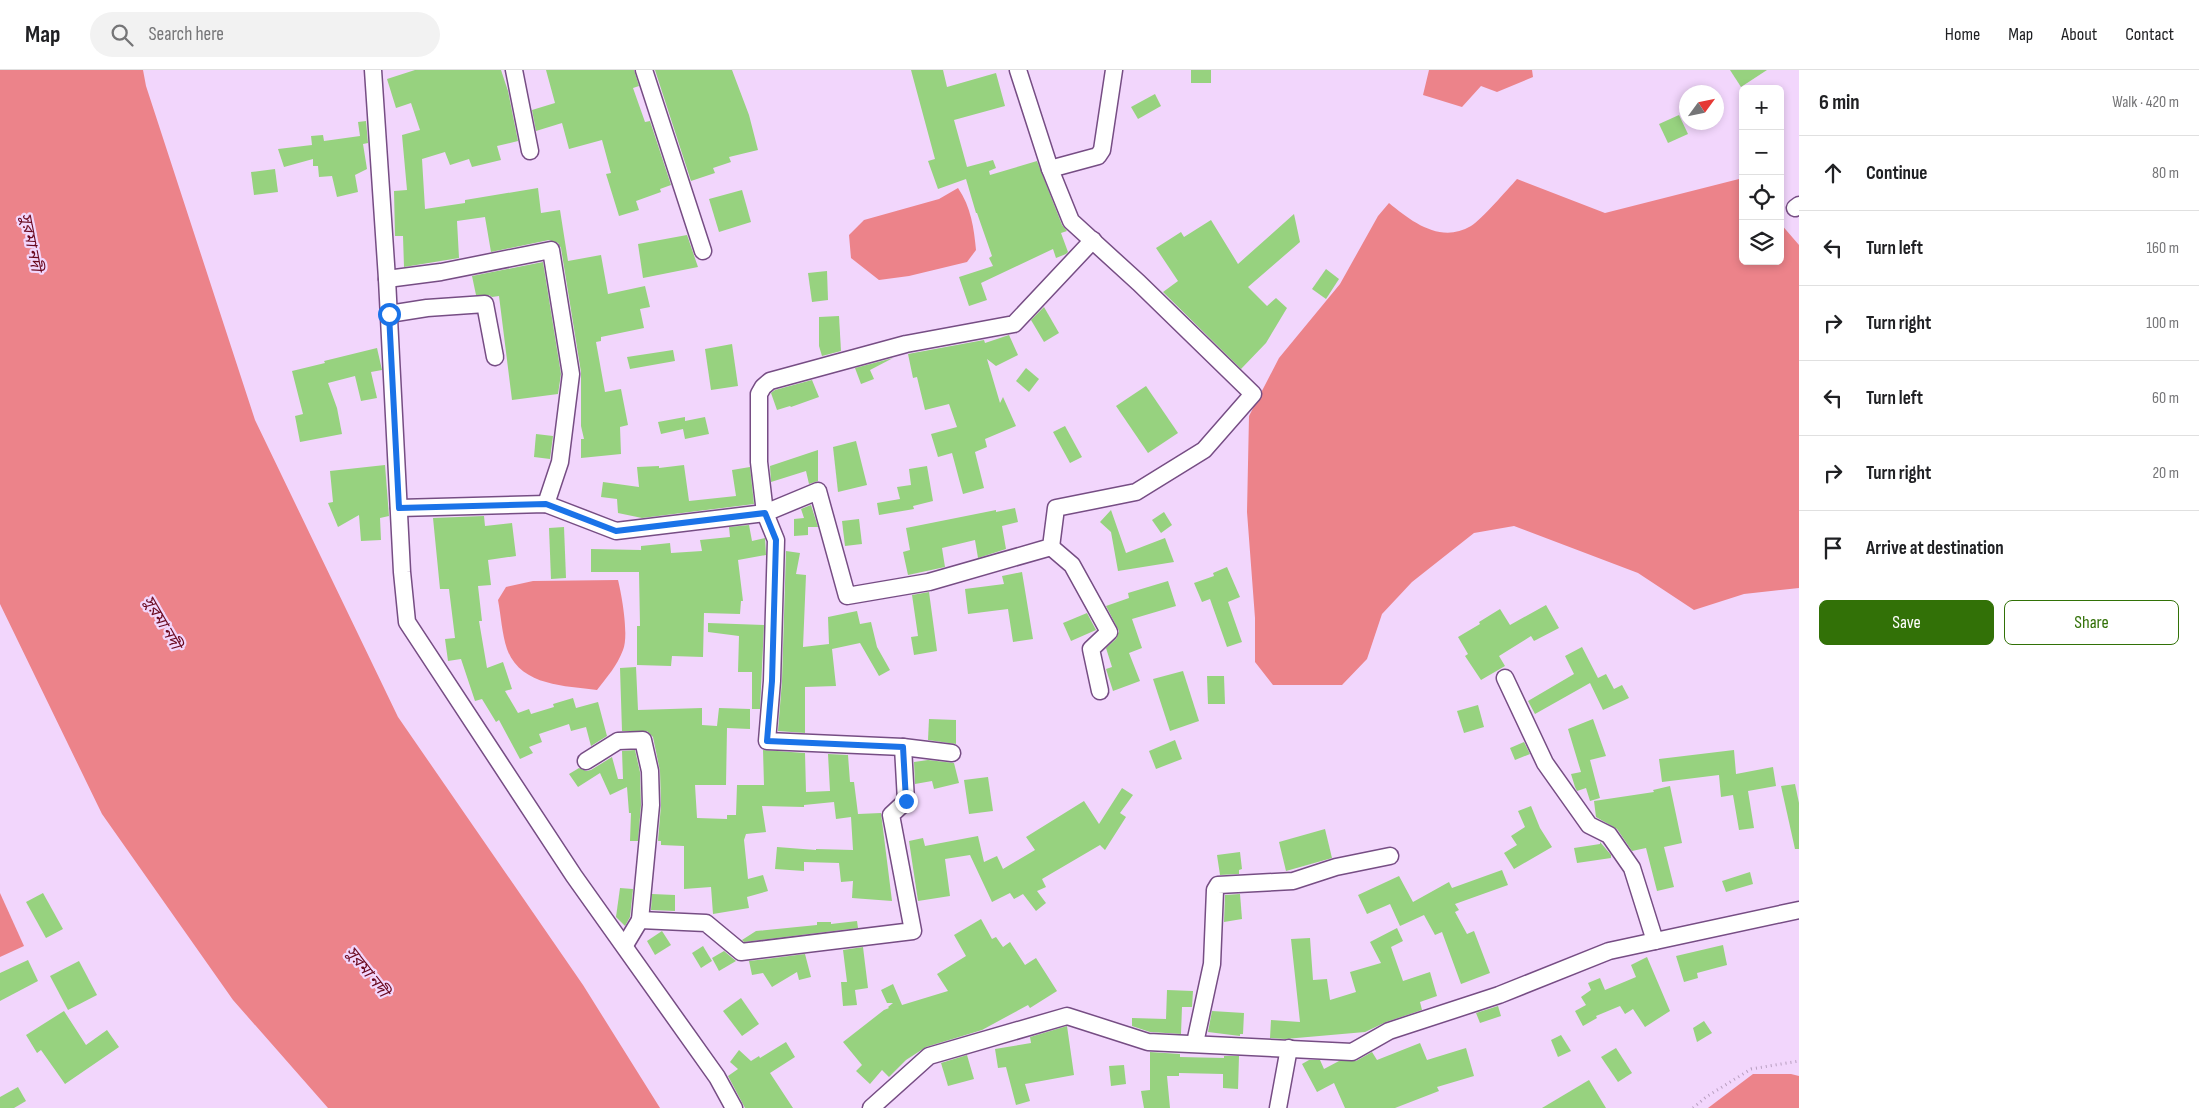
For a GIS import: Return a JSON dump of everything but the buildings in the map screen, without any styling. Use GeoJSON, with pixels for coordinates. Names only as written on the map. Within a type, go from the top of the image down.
{"type":"FeatureCollection","features":[{"type":"Feature","properties":{"kind":"street"},"geometry":{"type":"LineString","coordinates":[[373,70],[407,622],[574,876],[717,1077],[734,1108]]}},
{"type":"Feature","properties":{"kind":"street"},"geometry":{"type":"LineString","coordinates":[[514,70],[530,151]]}},
{"type":"Feature","properties":{"kind":"street"},"geometry":{"type":"LineString","coordinates":[[644,70],[703,251]]}},
{"type":"Feature","properties":{"kind":"street"},"geometry":{"type":"LineString","coordinates":[[1018,70],[1050,169],[1072,221],[1253,394],[1204,450],[1136,492],[1056,508],[1051,548]]}},
{"type":"Feature","properties":{"kind":"street"},"geometry":{"type":"LineString","coordinates":[[1050,169],[1098,156],[1102,150],[1114,70]]}},
{"type":"Feature","properties":{"kind":"street"},"geometry":{"type":"LineString","coordinates":[[952,753],[903,747],[767,741],[772,681],[776,540],[765,513],[760,462],[760,394],[763,387],[770,380],[906,344],[1014,324],[1093,240]]}},
{"type":"Feature","properties":{"kind":"street"},"geometry":{"type":"LineString","coordinates":[[387,279],[441,272],[551,250],[571,374],[560,462],[546,504]]}},
{"type":"Feature","properties":{"kind":"street"},"geometry":{"type":"LineString","coordinates":[[389,314],[427,308],[485,304],[495,357]]}},
{"type":"Feature","properties":{"kind":"street"},"geometry":{"type":"LineString","coordinates":[[399,508],[546,504],[616,531],[765,513],[818,490],[847,596],[929,582],[1051,548]]}},
{"type":"Feature","properties":{"kind":"street"},"geometry":{"type":"LineString","coordinates":[[1051,548],[1072,565],[1109,632],[1091,649],[1100,691]]}},
{"type":"Feature","properties":{"kind":"street"},"geometry":{"type":"LineString","coordinates":[[1505,678],[1545,763],[1589,825],[1609,835],[1632,868],[1655,941]]}},
{"type":"Feature","properties":{"kind":"street"},"geometry":{"type":"LineString","coordinates":[[586,761],[618,741],[643,740],[650,771],[651,805],[640,920],[625,946]]}},
{"type":"Feature","properties":{"kind":"street"},"geometry":{"type":"LineString","coordinates":[[640,920],[706,924],[741,952],[913,931],[891,815],[906,801],[903,747]]}},
{"type":"Feature","properties":{"kind":"street"},"geometry":{"type":"LineString","coordinates":[[1195,1044],[1212,964],[1215,890],[1218,885],[1293,881],[1336,868],[1390,856]]}},
{"type":"Feature","properties":{"kind":"street"},"geometry":{"type":"LineString","coordinates":[[871,1108],[929,1056],[1067,1016],[1148,1042],[1352,1052],[1389,1031],[1499,995],[1609,952],[1799,910]]}},
{"type":"Feature","properties":{"kind":"street"},"geometry":{"type":"LineString","coordinates":[[1278,1108],[1289,1048]]}},
{"type":"Feature","properties":{"kind":"path"},"geometry":{"type":"LineString","coordinates":[[1693,1108],[1706,1097],[1751,1069],[1799,1061]]}},
{"type":"Feature","properties":{"kind":"water","name":"সুরমা নদী"},"geometry":{"type":"Polygon","coordinates":[[[0,70],[143,70],[146,86],[255,420],[398,717],[583,985],[660,1108],[328,1108],[233,1000],[102,814],[0,604],[0,70]]]}},
{"type":"Feature","properties":{"kind":"water"},"geometry":{"type":"Polygon","coordinates":[[[1429,70],[1532,70],[1533,77],[1497,92],[1481,86],[1462,107],[1423,95],[1429,70]]]}},
{"type":"Feature","properties":{"kind":"water"},"geometry":{"type":"Polygon","coordinates":[[[1517,179],[1605,213],[1739,179],[1739,265],[1784,265],[1784,228],[1799,245],[1799,588],[1744,594],[1694,610],[1638,573],[1514,526],[1474,533],[1412,582],[1382,614],[1367,659],[1342,685],[1273,685],[1255,662],[1255,618],[1247,512],[1249,416],[1279,358],[1340,284],[1378,216],[1389,203],[1407,217],[1427,228],[1449,233],[1471,226],[1517,179]]]}},
{"type":"Feature","properties":{"kind":"water"},"geometry":{"type":"Polygon","coordinates":[[[958,188],[969,210],[976,250],[967,262],[909,276],[879,280],[851,258],[849,235],[864,220],[939,199],[958,188]]]}},
{"type":"Feature","properties":{"kind":"water"},"geometry":{"type":"Polygon","coordinates":[[[618,580],[624,616],[625,644],[612,671],[597,690],[545,682],[522,670],[513,661],[505,643],[498,600],[506,587],[533,581],[618,580]]]}},
{"type":"Feature","properties":{"kind":"water"},"geometry":{"type":"Polygon","coordinates":[[[0,893],[24,946],[0,957],[0,893]]]}},
{"type":"Feature","properties":{"kind":"water"},"geometry":{"type":"Polygon","coordinates":[[[1753,1074],[1791,1074],[1799,1076],[1799,1108],[1708,1108],[1753,1074]]]}},
{"type":"Feature","properties":{"kind":"route"},"geometry":{"type":"LineString","coordinates":[[389,314],[399,508],[546,504],[616,531],[765,513],[776,540],[772,681],[767,741],[903,747],[906,801]]}}]}
